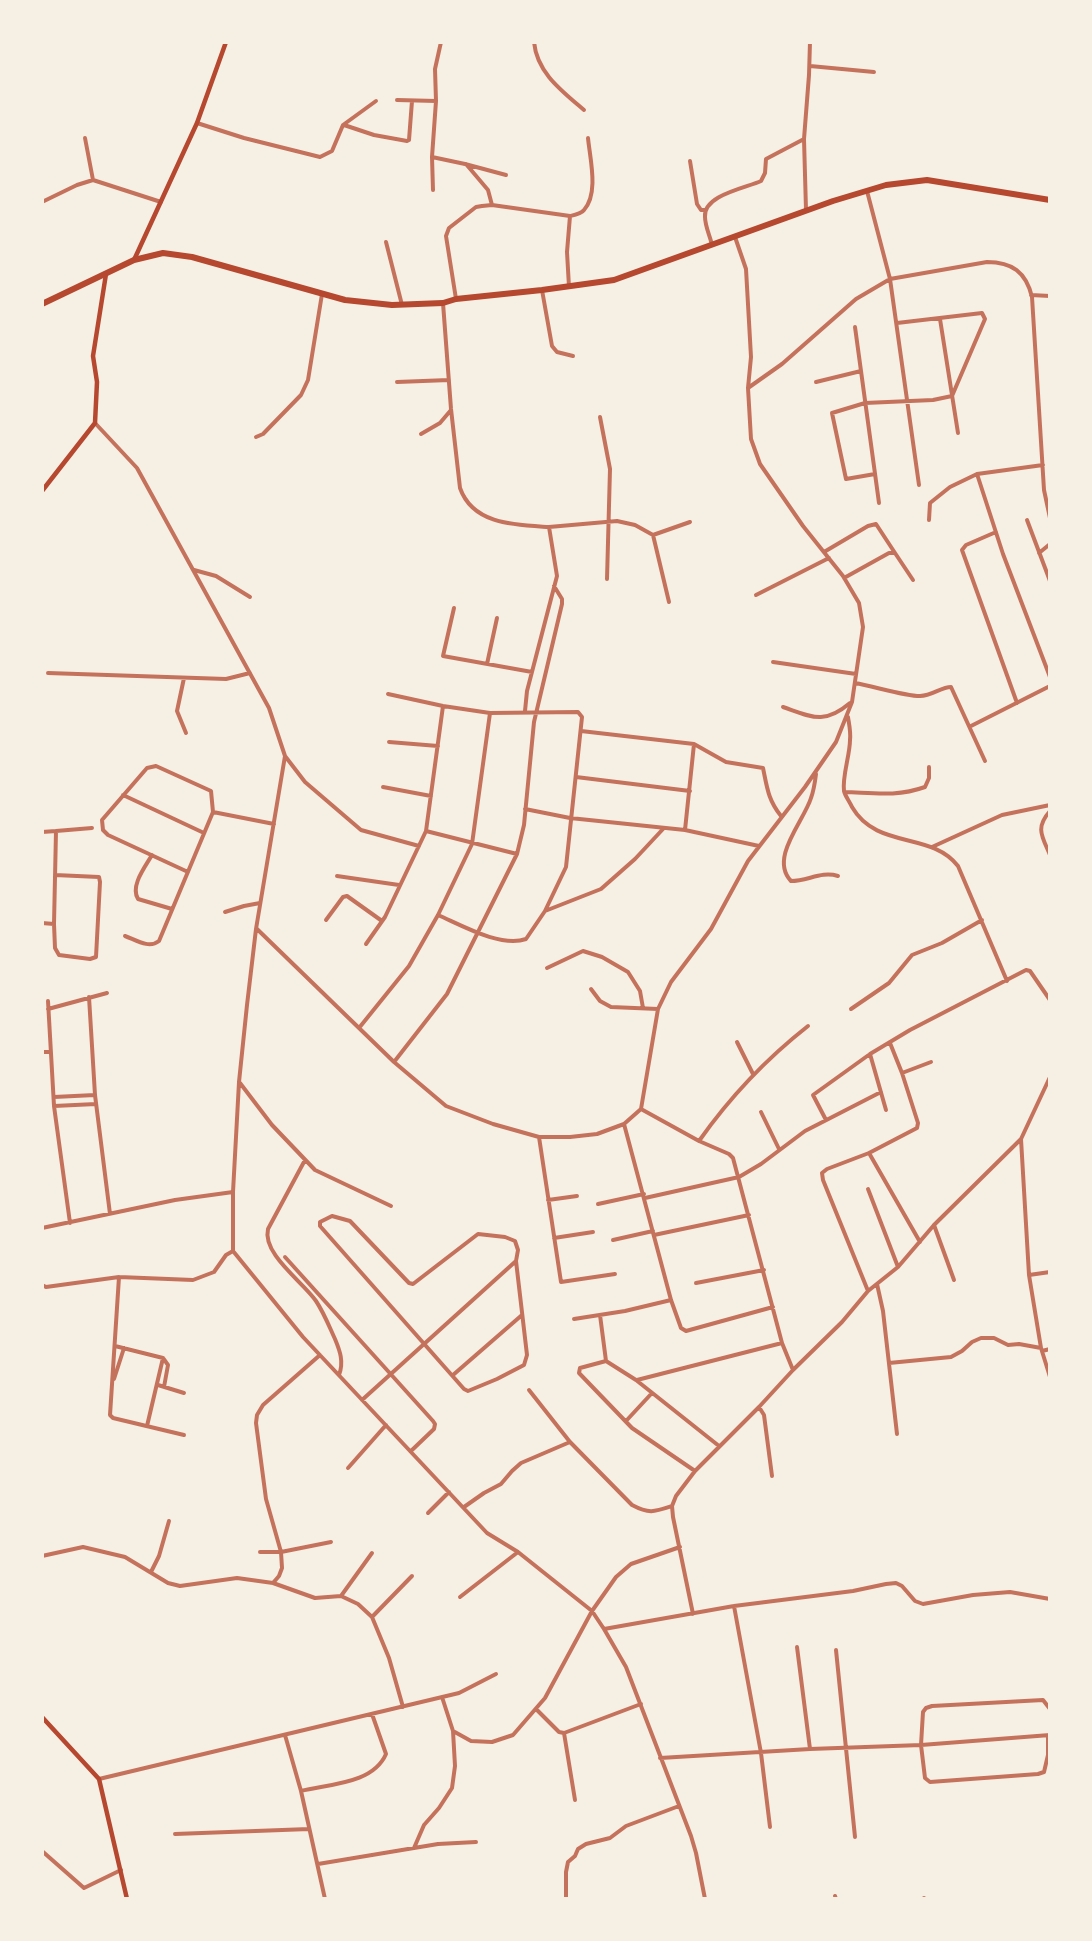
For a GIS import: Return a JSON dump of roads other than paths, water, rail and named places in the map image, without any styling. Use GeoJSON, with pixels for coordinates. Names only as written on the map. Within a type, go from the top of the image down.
{"type":"FeatureCollection","features":[{"type":"Feature","properties":{"kind":"highway"},"geometry":{"type":"LineString","coordinates":[[42,304],[134,261],[163,253],[192,257],[345,300],[402,304],[443,303],[456,299],[614,280],[867,190],[907,182],[927,180],[1050,200]]}},
{"type":"Feature","properties":{"kind":"main road"},"geometry":{"type":"LineString","coordinates":[[134,261],[197,123],[226,42]]}},
{"type":"Feature","properties":{"kind":"main road"},"geometry":{"type":"LineString","coordinates":[[42,491],[95,423],[97,382],[93,356],[106,274]]}},
{"type":"Feature","properties":{"kind":"main road"},"geometry":{"type":"LineString","coordinates":[[42,1717],[99,1779],[127,1899]]}},
{"type":"Feature","properties":{"kind":"street"},"geometry":{"type":"LineString","coordinates":[[433,190],[435,69],[441,42]]}},
{"type":"Feature","properties":{"kind":"street"},"geometry":{"type":"LineString","coordinates":[[534,42],[535,54],[542,70],[584,110]]}},
{"type":"Feature","properties":{"kind":"street"},"geometry":{"type":"LineString","coordinates":[[806,211],[804,139],[810,42]]}},
{"type":"Feature","properties":{"kind":"street"},"geometry":{"type":"LineString","coordinates":[[810,66],[874,72]]}},
{"type":"Feature","properties":{"kind":"street"},"geometry":{"type":"LineString","coordinates":[[397,100],[436,101]]}},
{"type":"Feature","properties":{"kind":"street"},"geometry":{"type":"LineString","coordinates":[[343,125],[374,135],[408,141],[412,100]]}},
{"type":"Feature","properties":{"kind":"street"},"geometry":{"type":"LineString","coordinates":[[197,123],[244,138],[321,157],[332,151],[343,125],[376,101]]}},
{"type":"Feature","properties":{"kind":"street"},"geometry":{"type":"LineString","coordinates":[[85,138],[93,180]]}},
{"type":"Feature","properties":{"kind":"street"},"geometry":{"type":"LineString","coordinates":[[456,299],[446,232],[476,207],[492,205],[570,216],[584,210],[592,187],[588,138]]}},
{"type":"Feature","properties":{"kind":"street"},"geometry":{"type":"LineString","coordinates":[[712,245],[704,216],[706,210],[723,194],[761,181],[765,173],[766,159],[804,139]]}},
{"type":"Feature","properties":{"kind":"street"},"geometry":{"type":"LineString","coordinates":[[432,157],[506,175]]}},
{"type":"Feature","properties":{"kind":"street"},"geometry":{"type":"LineString","coordinates":[[690,161],[696,204],[701,210],[706,210]]}},
{"type":"Feature","properties":{"kind":"street"},"geometry":{"type":"LineString","coordinates":[[465,164],[489,190],[492,205]]}},
{"type":"Feature","properties":{"kind":"street"},"geometry":{"type":"LineString","coordinates":[[42,202],[93,180],[162,202]]}},
{"type":"Feature","properties":{"kind":"street"},"geometry":{"type":"LineString","coordinates":[[867,190],[890,279],[919,485]]}},
{"type":"Feature","properties":{"kind":"street"},"geometry":{"type":"LineString","coordinates":[[569,287],[567,252],[570,216]]}},
{"type":"Feature","properties":{"kind":"street"},"geometry":{"type":"LineString","coordinates":[[256,929],[393,1062],[446,1106],[493,1124],[539,1137],[597,1134],[624,1124],[641,1109],[658,1009],[671,982],[711,929],[748,861],[836,742],[852,702],[863,627],[859,603],[844,578],[803,526],[760,464],[751,439],[748,388],[751,357],[746,269],[735,237]]}},
{"type":"Feature","properties":{"kind":"street"},"geometry":{"type":"LineString","coordinates":[[386,242],[402,304]]}},
{"type":"Feature","properties":{"kind":"street"},"geometry":{"type":"LineString","coordinates":[[748,388],[782,364],[856,299],[890,279],[987,262],[1001,262],[1013,267],[1025,278],[1031,295],[1044,490],[1050,518]]}},
{"type":"Feature","properties":{"kind":"street"},"geometry":{"type":"LineString","coordinates":[[542,290],[552,346],[557,352],[573,356]]}},
{"type":"Feature","properties":{"kind":"street"},"geometry":{"type":"LineString","coordinates":[[256,437],[279,418],[301,395],[308,380],[322,293]]}},
{"type":"Feature","properties":{"kind":"street"},"geometry":{"type":"LineString","coordinates":[[1031,295],[1050,296]]}},
{"type":"Feature","properties":{"kind":"street"},"geometry":{"type":"LineString","coordinates":[[443,303],[451,409],[460,488],[464,499],[479,514],[512,525],[549,527],[617,521],[635,525],[653,535],[669,602]]}},
{"type":"Feature","properties":{"kind":"street"},"geometry":{"type":"LineString","coordinates":[[897,323],[982,313],[985,319],[952,396]]}},
{"type":"Feature","properties":{"kind":"street"},"geometry":{"type":"LineString","coordinates":[[940,319],[958,433]]}},
{"type":"Feature","properties":{"kind":"street"},"geometry":{"type":"LineString","coordinates":[[855,327],[879,503]]}},
{"type":"Feature","properties":{"kind":"street"},"geometry":{"type":"LineString","coordinates":[[816,381],[861,371]]}},
{"type":"Feature","properties":{"kind":"street"},"geometry":{"type":"LineString","coordinates":[[397,382],[449,380]]}},
{"type":"Feature","properties":{"kind":"street"},"geometry":{"type":"LineString","coordinates":[[875,474],[846,479],[832,413],[865,403],[933,400],[952,396]]}},
{"type":"Feature","properties":{"kind":"street"},"geometry":{"type":"LineString","coordinates":[[421,434],[440,423],[451,409]]}},
{"type":"Feature","properties":{"kind":"street"},"geometry":{"type":"LineString","coordinates":[[600,417],[610,469],[607,579]]}},
{"type":"Feature","properties":{"kind":"street"},"geometry":{"type":"LineString","coordinates":[[95,423],[137,468],[269,708],[285,756],[305,782],[361,830],[419,846]]}},
{"type":"Feature","properties":{"kind":"street"},"geometry":{"type":"LineString","coordinates":[[929,520],[930,503],[950,487],[977,474],[1043,465]]}},
{"type":"Feature","properties":{"kind":"street"},"geometry":{"type":"LineString","coordinates":[[977,474],[1050,677]]}},
{"type":"Feature","properties":{"kind":"street"},"geometry":{"type":"LineString","coordinates":[[1028,520],[1050,581]]}},
{"type":"Feature","properties":{"kind":"street"},"geometry":{"type":"LineString","coordinates":[[653,535],[690,522]]}},
{"type":"Feature","properties":{"kind":"street"},"geometry":{"type":"LineString","coordinates":[[824,552],[868,525],[876,524],[913,580]]}},
{"type":"Feature","properties":{"kind":"street"},"geometry":{"type":"LineString","coordinates":[[525,711],[527,691],[557,576],[549,527]]}},
{"type":"Feature","properties":{"kind":"street"},"geometry":{"type":"LineString","coordinates":[[996,532],[966,545],[962,550],[1017,703]]}},
{"type":"Feature","properties":{"kind":"street"},"geometry":{"type":"LineString","coordinates":[[1039,553],[1050,544]]}},
{"type":"Feature","properties":{"kind":"street"},"geometry":{"type":"LineString","coordinates":[[844,578],[890,553],[895,553]]}},
{"type":"Feature","properties":{"kind":"street"},"geometry":{"type":"LineString","coordinates":[[756,595],[829,558]]}},
{"type":"Feature","properties":{"kind":"street"},"geometry":{"type":"LineString","coordinates":[[193,570],[216,576],[250,597]]}},
{"type":"Feature","properties":{"kind":"street"},"geometry":{"type":"LineString","coordinates":[[393,1062],[447,994],[517,854],[524,825],[537,711],[562,604],[562,599],[554,586]]}},
{"type":"Feature","properties":{"kind":"street"},"geometry":{"type":"LineString","coordinates":[[454,608],[443,656],[532,672]]}},
{"type":"Feature","properties":{"kind":"street"},"geometry":{"type":"LineString","coordinates":[[487,664],[497,618]]}},
{"type":"Feature","properties":{"kind":"street"},"geometry":{"type":"LineString","coordinates":[[773,662],[856,674]]}},
{"type":"Feature","properties":{"kind":"street"},"geometry":{"type":"LineString","coordinates":[[48,673],[226,679],[250,673]]}},
{"type":"Feature","properties":{"kind":"street"},"geometry":{"type":"LineString","coordinates":[[184,678],[177,711],[186,733]]}},
{"type":"Feature","properties":{"kind":"street"},"geometry":{"type":"LineString","coordinates":[[855,683],[920,696],[934,694],[948,686],[951,687],[971,726],[985,761]]}},
{"type":"Feature","properties":{"kind":"street"},"geometry":{"type":"LineString","coordinates":[[971,726],[1050,686]]}},
{"type":"Feature","properties":{"kind":"street"},"geometry":{"type":"LineString","coordinates":[[388,694],[490,713],[578,712],[582,717],[566,867],[545,911],[525,939],[512,942],[478,933],[438,915]]}},
{"type":"Feature","properties":{"kind":"street"},"geometry":{"type":"LineString","coordinates":[[783,707],[819,719],[841,712],[852,702]]}},
{"type":"Feature","properties":{"kind":"street"},"geometry":{"type":"LineString","coordinates":[[366,944],[382,921],[426,831],[443,706]]}},
{"type":"Feature","properties":{"kind":"street"},"geometry":{"type":"LineString","coordinates":[[359,1028],[409,966],[438,915],[472,844],[490,713]]}},
{"type":"Feature","properties":{"kind":"street"},"geometry":{"type":"LineString","coordinates":[[847,714],[850,738],[844,792],[859,818],[872,830],[931,847],[950,856],[958,866],[1007,981]]}},
{"type":"Feature","properties":{"kind":"street"},"geometry":{"type":"LineString","coordinates":[[581,731],[694,744],[726,762],[763,768],[770,798],[782,816]]}},
{"type":"Feature","properties":{"kind":"street"},"geometry":{"type":"LineString","coordinates":[[389,742],[438,746]]}},
{"type":"Feature","properties":{"kind":"street"},"geometry":{"type":"LineString","coordinates":[[685,830],[694,744]]}},
{"type":"Feature","properties":{"kind":"street"},"geometry":{"type":"LineString","coordinates":[[285,756],[256,929],[239,1082],[233,1192],[233,1251],[320,1355],[487,1533],[518,1552],[592,1611],[626,1667],[641,1704],[696,1853],[705,1899]]}},
{"type":"Feature","properties":{"kind":"street"},"geometry":{"type":"LineString","coordinates":[[125,936],[149,945],[159,941],[188,872],[204,832],[213,812],[211,791],[156,766],[147,768],[102,820],[103,830],[108,836],[188,872]]}},
{"type":"Feature","properties":{"kind":"street"},"geometry":{"type":"LineString","coordinates":[[844,792],[898,795],[913,791],[925,787],[929,778],[929,767]]}},
{"type":"Feature","properties":{"kind":"street"},"geometry":{"type":"LineString","coordinates":[[817,770],[811,798],[786,846],[783,865],[786,875],[791,880],[800,881],[829,873],[838,876]]}},
{"type":"Feature","properties":{"kind":"street"},"geometry":{"type":"LineString","coordinates":[[576,777],[690,791]]}},
{"type":"Feature","properties":{"kind":"street"},"geometry":{"type":"LineString","coordinates":[[383,787],[431,796]]}},
{"type":"Feature","properties":{"kind":"street"},"geometry":{"type":"LineString","coordinates":[[123,795],[204,832]]}},
{"type":"Feature","properties":{"kind":"street"},"geometry":{"type":"LineString","coordinates":[[931,847],[1002,815],[1050,805]]}},
{"type":"Feature","properties":{"kind":"street"},"geometry":{"type":"LineString","coordinates":[[525,809],[570,818],[685,830],[759,846]]}},
{"type":"Feature","properties":{"kind":"street"},"geometry":{"type":"LineString","coordinates":[[1050,810],[1043,819],[1041,829],[1050,855]]}},
{"type":"Feature","properties":{"kind":"street"},"geometry":{"type":"LineString","coordinates":[[213,812],[274,825]]}},
{"type":"Feature","properties":{"kind":"street"},"geometry":{"type":"LineString","coordinates":[[42,832],[92,828]]}},
{"type":"Feature","properties":{"kind":"street"},"geometry":{"type":"LineString","coordinates":[[545,911],[601,890],[635,859],[663,828]]}},
{"type":"Feature","properties":{"kind":"street"},"geometry":{"type":"LineString","coordinates":[[55,875],[99,877],[96,957],[90,959],[58,956],[54,924],[55,875],[56,831]]}},
{"type":"Feature","properties":{"kind":"street"},"geometry":{"type":"LineString","coordinates":[[426,831],[517,854]]}},
{"type":"Feature","properties":{"kind":"street"},"geometry":{"type":"LineString","coordinates":[[152,855],[134,893],[138,898],[172,909]]}},
{"type":"Feature","properties":{"kind":"street"},"geometry":{"type":"LineString","coordinates":[[337,876],[399,885]]}},
{"type":"Feature","properties":{"kind":"street"},"geometry":{"type":"LineString","coordinates":[[326,920],[343,897],[347,896],[382,921]]}},
{"type":"Feature","properties":{"kind":"street"},"geometry":{"type":"LineString","coordinates":[[225,912],[260,903]]}},
{"type":"Feature","properties":{"kind":"street"},"geometry":{"type":"LineString","coordinates":[[851,1009],[889,983],[912,955],[942,942],[981,920]]}},
{"type":"Feature","properties":{"kind":"street"},"geometry":{"type":"LineString","coordinates":[[42,923],[54,924]]}},
{"type":"Feature","properties":{"kind":"street"},"geometry":{"type":"LineString","coordinates":[[546,968],[583,951],[602,957],[628,972],[640,991],[643,1008]]}},
{"type":"Feature","properties":{"kind":"street"},"geometry":{"type":"LineString","coordinates":[[826,1120],[813,1095],[870,1054],[910,1030],[1026,970],[1030,971],[1050,1000]]}},
{"type":"Feature","properties":{"kind":"street"},"geometry":{"type":"LineString","coordinates":[[591,989],[600,1001],[611,1007],[658,1009]]}},
{"type":"Feature","properties":{"kind":"street"},"geometry":{"type":"LineString","coordinates":[[48,1009],[107,993]]}},
{"type":"Feature","properties":{"kind":"street"},"geometry":{"type":"LineString","coordinates":[[89,997],[95,1095],[110,1214]]}},
{"type":"Feature","properties":{"kind":"street"},"geometry":{"type":"LineString","coordinates":[[48,1001],[54,1106],[69,1222]]}},
{"type":"Feature","properties":{"kind":"street"},"geometry":{"type":"LineString","coordinates":[[699,1141],[716,1117],[753,1074],[808,1026]]}},
{"type":"Feature","properties":{"kind":"street"},"geometry":{"type":"LineString","coordinates":[[738,1042],[753,1074]]}},
{"type":"Feature","properties":{"kind":"street"},"geometry":{"type":"LineString","coordinates":[[868,1291],[822,1173],[869,1153],[917,1128],[918,1123],[890,1043]]}},
{"type":"Feature","properties":{"kind":"street"},"geometry":{"type":"LineString","coordinates":[[42,1052],[51,1053]]}},
{"type":"Feature","properties":{"kind":"street"},"geometry":{"type":"LineString","coordinates":[[870,1054],[886,1110]]}},
{"type":"Feature","properties":{"kind":"street"},"geometry":{"type":"LineString","coordinates":[[902,1073],[931,1062]]}},
{"type":"Feature","properties":{"kind":"street"},"geometry":{"type":"LineString","coordinates":[[693,1614],[672,1506],[676,1496],[695,1471],[842,1322],[868,1291],[898,1266],[934,1225],[1021,1139],[1050,1077]]}},
{"type":"Feature","properties":{"kind":"street"},"geometry":{"type":"LineString","coordinates":[[239,1082],[272,1125],[315,1170],[391,1206]]}},
{"type":"Feature","properties":{"kind":"street"},"geometry":{"type":"LineString","coordinates":[[598,1204],[739,1177],[761,1164],[805,1131],[881,1092]]}},
{"type":"Feature","properties":{"kind":"street"},"geometry":{"type":"LineString","coordinates":[[54,1097],[95,1095]]}},
{"type":"Feature","properties":{"kind":"street"},"geometry":{"type":"LineString","coordinates":[[54,1106],[96,1104]]}},
{"type":"Feature","properties":{"kind":"street"},"geometry":{"type":"LineString","coordinates":[[641,1109],[733,1158],[782,1343],[793,1370]]}},
{"type":"Feature","properties":{"kind":"street"},"geometry":{"type":"LineString","coordinates":[[761,1112],[780,1149]]}},
{"type":"Feature","properties":{"kind":"street"},"geometry":{"type":"LineString","coordinates":[[624,1124],[677,1322],[681,1328],[686,1330],[773,1307]]}},
{"type":"Feature","properties":{"kind":"street"},"geometry":{"type":"LineString","coordinates":[[539,1137],[561,1282],[615,1274]]}},
{"type":"Feature","properties":{"kind":"street"},"geometry":{"type":"LineString","coordinates":[[1021,1139],[1029,1275],[1042,1349],[1050,1377]]}},
{"type":"Feature","properties":{"kind":"street"},"geometry":{"type":"LineString","coordinates":[[869,1153],[920,1242]]}},
{"type":"Feature","properties":{"kind":"street"},"geometry":{"type":"LineString","coordinates":[[305,1160],[268,1229],[267,1240],[273,1252],[315,1299],[320,1308],[341,1351],[342,1368],[339,1375]]}},
{"type":"Feature","properties":{"kind":"street"},"geometry":{"type":"LineString","coordinates":[[868,1189],[898,1266]]}},
{"type":"Feature","properties":{"kind":"street"},"geometry":{"type":"LineString","coordinates":[[42,1228],[176,1200],[233,1192]]}},
{"type":"Feature","properties":{"kind":"street"},"geometry":{"type":"LineString","coordinates":[[548,1200],[577,1196]]}},
{"type":"Feature","properties":{"kind":"street"},"geometry":{"type":"LineString","coordinates":[[613,1240],[749,1215]]}},
{"type":"Feature","properties":{"kind":"street"},"geometry":{"type":"LineString","coordinates":[[332,1216],[350,1221],[409,1283],[413,1284],[478,1234],[505,1237],[515,1241],[518,1250],[516,1261],[523,1315],[527,1355],[524,1365],[468,1391],[320,1226],[320,1222],[332,1216]]}},
{"type":"Feature","properties":{"kind":"street"},"geometry":{"type":"LineString","coordinates":[[934,1225],[954,1280]]}},
{"type":"Feature","properties":{"kind":"street"},"geometry":{"type":"LineString","coordinates":[[554,1238],[593,1232]]}},
{"type":"Feature","properties":{"kind":"street"},"geometry":{"type":"LineString","coordinates":[[42,1285],[46,1287],[118,1277],[193,1280],[214,1272],[226,1255],[233,1251]]}},
{"type":"Feature","properties":{"kind":"street"},"geometry":{"type":"LineString","coordinates":[[285,1257],[435,1424],[434,1429],[411,1451]]}},
{"type":"Feature","properties":{"kind":"street"},"geometry":{"type":"LineString","coordinates":[[362,1400],[516,1261]]}},
{"type":"Feature","properties":{"kind":"street"},"geometry":{"type":"LineString","coordinates":[[696,1283],[764,1270]]}},
{"type":"Feature","properties":{"kind":"street"},"geometry":{"type":"LineString","coordinates":[[1029,1275],[1050,1272]]}},
{"type":"Feature","properties":{"kind":"street"},"geometry":{"type":"LineString","coordinates":[[118,1277],[110,1415],[113,1418],[184,1435]]}},
{"type":"Feature","properties":{"kind":"street"},"geometry":{"type":"LineString","coordinates":[[877,1284],[883,1311],[897,1434]]}},
{"type":"Feature","properties":{"kind":"street"},"geometry":{"type":"LineString","coordinates":[[574,1319],[671,1300]]}},
{"type":"Feature","properties":{"kind":"street"},"geometry":{"type":"LineString","coordinates":[[453,1375],[523,1315]]}},
{"type":"Feature","properties":{"kind":"street"},"geometry":{"type":"LineString","coordinates":[[600,1315],[606,1360],[636,1380],[719,1446]]}},
{"type":"Feature","properties":{"kind":"street"},"geometry":{"type":"LineString","coordinates":[[889,1363],[951,1357],[981,1338],[994,1338],[1008,1345],[1019,1344],[1050,1349]]}},
{"type":"Feature","properties":{"kind":"street"},"geometry":{"type":"LineString","coordinates":[[636,1380],[782,1343]]}},
{"type":"Feature","properties":{"kind":"street"},"geometry":{"type":"LineString","coordinates":[[115,1346],[163,1358],[168,1365],[164,1387]]}},
{"type":"Feature","properties":{"kind":"street"},"geometry":{"type":"LineString","coordinates":[[111,1389],[124,1348]]}},
{"type":"Feature","properties":{"kind":"street"},"geometry":{"type":"LineString","coordinates":[[273,1583],[282,1568],[266,1499],[256,1423],[257,1414],[263,1405],[320,1355]]}},
{"type":"Feature","properties":{"kind":"street"},"geometry":{"type":"LineString","coordinates":[[147,1426],[163,1358]]}},
{"type":"Feature","properties":{"kind":"street"},"geometry":{"type":"LineString","coordinates":[[606,1360],[580,1368],[579,1373],[632,1428],[695,1471]]}},
{"type":"Feature","properties":{"kind":"street"},"geometry":{"type":"LineString","coordinates":[[158,1385],[184,1393]]}},
{"type":"Feature","properties":{"kind":"street"},"geometry":{"type":"LineString","coordinates":[[529,1390],[570,1442],[632,1505],[645,1512],[672,1506]]}},
{"type":"Feature","properties":{"kind":"street"},"geometry":{"type":"LineString","coordinates":[[626,1422],[652,1393]]}},
{"type":"Feature","properties":{"kind":"street"},"geometry":{"type":"LineString","coordinates":[[759,1407],[764,1415],[772,1476]]}},
{"type":"Feature","properties":{"kind":"street"},"geometry":{"type":"LineString","coordinates":[[348,1468],[386,1425]]}},
{"type":"Feature","properties":{"kind":"street"},"geometry":{"type":"LineString","coordinates":[[464,1507],[484,1492],[501,1484],[521,1463],[570,1442]]}},
{"type":"Feature","properties":{"kind":"street"},"geometry":{"type":"LineString","coordinates":[[428,1513],[449,1492]]}},
{"type":"Feature","properties":{"kind":"street"},"geometry":{"type":"LineString","coordinates":[[151,1572],[159,1556],[169,1521]]}},
{"type":"Feature","properties":{"kind":"street"},"geometry":{"type":"LineString","coordinates":[[260,1552],[280,1552],[331,1542]]}},
{"type":"Feature","properties":{"kind":"street"},"geometry":{"type":"LineString","coordinates":[[42,1556],[83,1547],[125,1557],[168,1583],[180,1586],[237,1578],[273,1583],[315,1598],[342,1596],[358,1604],[372,1617],[389,1658],[403,1707]]}},
{"type":"Feature","properties":{"kind":"street"},"geometry":{"type":"LineString","coordinates":[[453,1731],[471,1742],[492,1742],[513,1735],[545,1698],[592,1611],[616,1577],[631,1564],[680,1547]]}},
{"type":"Feature","properties":{"kind":"street"},"geometry":{"type":"LineString","coordinates":[[460,1597],[518,1552]]}},
{"type":"Feature","properties":{"kind":"street"},"geometry":{"type":"LineString","coordinates":[[342,1596],[372,1553]]}},
{"type":"Feature","properties":{"kind":"street"},"geometry":{"type":"LineString","coordinates":[[372,1617],[412,1576]]}},
{"type":"Feature","properties":{"kind":"street"},"geometry":{"type":"LineString","coordinates":[[604,1629],[734,1606],[896,1583],[902,1586],[915,1601],[923,1604],[973,1595],[1010,1592],[1050,1599]]}},
{"type":"Feature","properties":{"kind":"street"},"geometry":{"type":"LineString","coordinates":[[734,1606],[761,1753],[770,1827]]}},
{"type":"Feature","properties":{"kind":"street"},"geometry":{"type":"LineString","coordinates":[[797,1647],[810,1749]]}},
{"type":"Feature","properties":{"kind":"street"},"geometry":{"type":"LineString","coordinates":[[836,1650],[855,1837]]}},
{"type":"Feature","properties":{"kind":"street"},"geometry":{"type":"LineString","coordinates":[[99,1779],[459,1693],[496,1674]]}},
{"type":"Feature","properties":{"kind":"street"},"geometry":{"type":"LineString","coordinates":[[414,1848],[424,1825],[452,1788],[455,1766],[453,1731],[442,1697]]}},
{"type":"Feature","properties":{"kind":"street"},"geometry":{"type":"LineString","coordinates":[[660,1758],[921,1745],[1049,1735],[1044,1772],[983,1780],[930,1782],[925,1778],[921,1745],[923,1712],[926,1708],[1043,1700],[1050,1709]]}},
{"type":"Feature","properties":{"kind":"street"},"geometry":{"type":"LineString","coordinates":[[536,1709],[559,1732],[564,1733],[641,1704]]}},
{"type":"Feature","properties":{"kind":"street"},"geometry":{"type":"LineString","coordinates":[[301,1791],[365,1777],[377,1768],[386,1754],[372,1714]]}},
{"type":"Feature","properties":{"kind":"street"},"geometry":{"type":"LineString","coordinates":[[564,1733],[575,1800]]}},
{"type":"Feature","properties":{"kind":"street"},"geometry":{"type":"LineString","coordinates":[[285,1735],[301,1791],[325,1899]]}},
{"type":"Feature","properties":{"kind":"street"},"geometry":{"type":"LineString","coordinates":[[566,1899],[568,1862],[579,1849],[586,1844],[610,1838],[626,1826],[679,1806]]}},
{"type":"Feature","properties":{"kind":"street"},"geometry":{"type":"LineString","coordinates":[[175,1834],[309,1830]]}},
{"type":"Feature","properties":{"kind":"street"},"geometry":{"type":"LineString","coordinates":[[318,1864],[414,1848],[476,1842]]}},
{"type":"Feature","properties":{"kind":"street"},"geometry":{"type":"LineString","coordinates":[[42,1851],[84,1888],[121,1870]]}}]}
